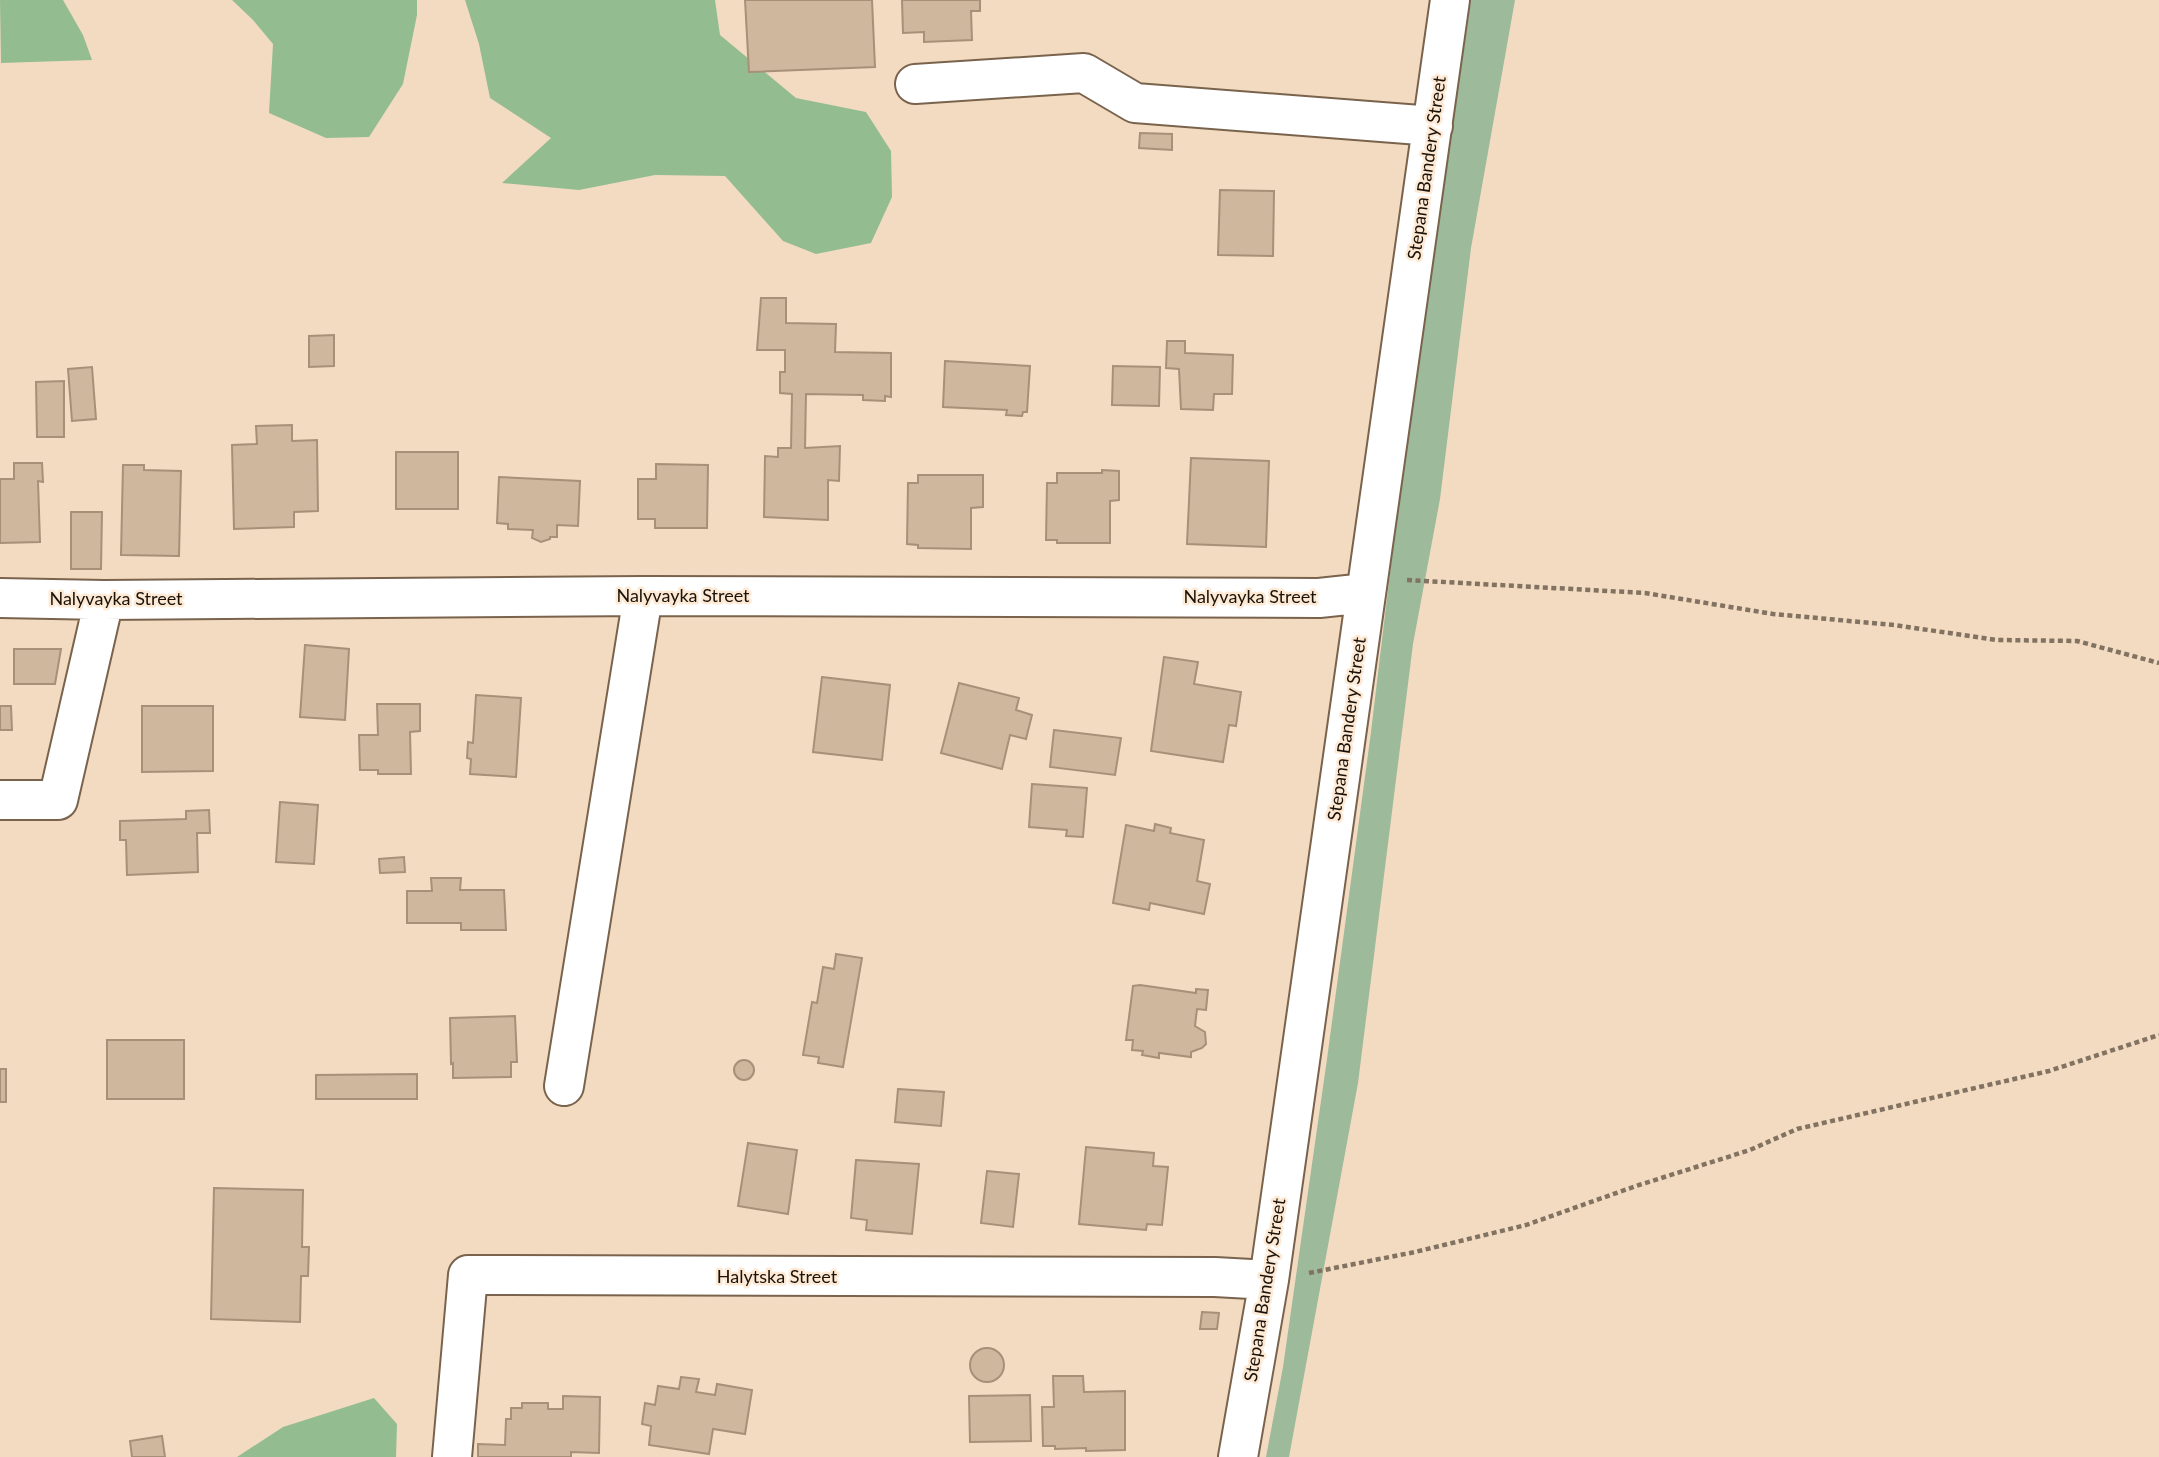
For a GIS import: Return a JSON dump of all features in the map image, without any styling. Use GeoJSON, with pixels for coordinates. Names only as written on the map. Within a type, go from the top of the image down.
{"type":"FeatureCollection","features":[{"type":"Feature","properties":{"kind":"street","name":"Stepana Bandery Street"},"geometry":{"type":"LineString","coordinates":[[1238,1457],[1269,1280],[1450,0]]}},
{"type":"Feature","properties":{"kind":"street"},"geometry":{"type":"LineString","coordinates":[[915,84],[1084,73],[1135,103],[1433,127]]}},
{"type":"Feature","properties":{"kind":"street","name":"Nalyvayka Street"},"geometry":{"type":"LineString","coordinates":[[0,598],[1319,598],[1366,593]]}},
{"type":"Feature","properties":{"kind":"street"},"geometry":{"type":"LineString","coordinates":[[564,1086],[643,596]]}},
{"type":"Feature","properties":{"kind":"street"},"geometry":{"type":"LineString","coordinates":[[0,800],[58,800],[104,600]]}},
{"type":"Feature","properties":{"kind":"street","name":"Halytska Street"},"geometry":{"type":"LineString","coordinates":[[452,1457],[468,1275],[1215,1277],[1269,1280]]}},
{"type":"Feature","properties":{"kind":"path"},"geometry":{"type":"LineString","coordinates":[[1366,593],[1408,580],[1645,593],[1773,614],[1894,625],[1997,640],[2077,641],[2159,663]]}},
{"type":"Feature","properties":{"kind":"path"},"geometry":{"type":"LineString","coordinates":[[1269,1280],[1415,1252],[1526,1225],[1639,1185],[1751,1150],[1797,1129],[2049,1071],[2159,1035]]}},
{"type":"Feature","properties":{"kind":"green space"},"geometry":{"type":"Polygon","coordinates":[[[0,0],[63,0],[83,35],[92,60],[1,63],[0,0]]]}},
{"type":"Feature","properties":{"kind":"green space"},"geometry":{"type":"Polygon","coordinates":[[[232,0],[417,0],[417,15],[403,84],[369,137],[326,138],[269,113],[273,44],[232,0]]]}},
{"type":"Feature","properties":{"kind":"green space"},"geometry":{"type":"Polygon","coordinates":[[[465,0],[715,0],[720,35],[796,98],[866,112],[891,151],[892,197],[871,243],[816,254],[783,241],[725,176],[655,175],[579,190],[502,183],[551,138],[490,98],[479,44],[465,0]]]}},
{"type":"Feature","properties":{"kind":"green space"},"geometry":{"type":"Polygon","coordinates":[[[1471,0],[1515,0],[1471,248],[1440,499],[1413,644],[1358,1083],[1289,1457],[1266,1457],[1283,1367],[1327,1059],[1371,732],[1406,439],[1471,0]]]}},
{"type":"Feature","properties":{"kind":"green space"},"geometry":{"type":"Polygon","coordinates":[[[374,1398],[397,1424],[396,1457],[237,1457],[283,1427],[374,1398]]]}},
{"type":"Feature","properties":{"kind":"building"},"geometry":{"type":"Polygon","coordinates":[[[745,0],[872,0],[875,67],[749,72],[745,0]]]}},
{"type":"Feature","properties":{"kind":"building"},"geometry":{"type":"Polygon","coordinates":[[[902,0],[980,0],[980,11],[971,11],[972,40],[924,42],[924,32],[903,33],[902,0]]]}},
{"type":"Feature","properties":{"kind":"building"},"geometry":{"type":"Polygon","coordinates":[[[1140,133],[1172,134],[1172,150],[1139,148],[1140,133]]]}},
{"type":"Feature","properties":{"kind":"building"},"geometry":{"type":"Polygon","coordinates":[[[1220,190],[1274,191],[1273,256],[1218,255],[1220,190]]]}},
{"type":"Feature","properties":{"kind":"building"},"geometry":{"type":"Polygon","coordinates":[[[761,298],[786,298],[786,323],[836,324],[835,352],[891,353],[891,397],[885,396],[885,401],[863,400],[863,395],[806,394],[805,448],[840,446],[839,481],[828,480],[828,520],[764,517],[765,456],[778,457],[778,448],[791,448],[792,394],[780,393],[780,372],[785,372],[785,350],[757,350],[761,298]]]}},
{"type":"Feature","properties":{"kind":"building"},"geometry":{"type":"Polygon","coordinates":[[[334,335],[334,366],[309,367],[309,336],[334,335]]]}},
{"type":"Feature","properties":{"kind":"building"},"geometry":{"type":"Polygon","coordinates":[[[1167,341],[1185,341],[1185,353],[1233,355],[1232,394],[1214,394],[1213,410],[1181,409],[1179,369],[1166,368],[1167,341]]]}},
{"type":"Feature","properties":{"kind":"building"},"geometry":{"type":"Polygon","coordinates":[[[945,361],[1030,366],[1027,412],[1023,412],[1022,416],[1006,415],[1007,410],[943,407],[945,361]]]}},
{"type":"Feature","properties":{"kind":"building"},"geometry":{"type":"Polygon","coordinates":[[[1113,366],[1160,367],[1159,406],[1112,405],[1113,366]]]}},
{"type":"Feature","properties":{"kind":"building"},"geometry":{"type":"Polygon","coordinates":[[[92,367],[96,419],[72,421],[68,369],[92,367]]]}},
{"type":"Feature","properties":{"kind":"building"},"geometry":{"type":"Polygon","coordinates":[[[64,381],[64,437],[37,437],[36,382],[64,381]]]}},
{"type":"Feature","properties":{"kind":"building"},"geometry":{"type":"Polygon","coordinates":[[[292,425],[292,441],[317,440],[318,511],[294,512],[294,527],[234,529],[232,445],[257,444],[256,426],[292,425]]]}},
{"type":"Feature","properties":{"kind":"building"},"geometry":{"type":"Polygon","coordinates":[[[396,452],[458,452],[458,509],[396,509],[396,452]]]}},
{"type":"Feature","properties":{"kind":"building"},"geometry":{"type":"Polygon","coordinates":[[[1191,458],[1269,461],[1266,547],[1187,544],[1191,458]]]}},
{"type":"Feature","properties":{"kind":"building"},"geometry":{"type":"Polygon","coordinates":[[[14,463],[42,463],[43,482],[38,481],[40,542],[0,543],[0,479],[14,479],[14,463]]]}},
{"type":"Feature","properties":{"kind":"building"},"geometry":{"type":"Polygon","coordinates":[[[656,464],[708,465],[707,528],[655,528],[655,519],[638,519],[638,479],[656,479],[656,464]]]}},
{"type":"Feature","properties":{"kind":"building"},"geometry":{"type":"Polygon","coordinates":[[[123,465],[144,465],[144,470],[181,471],[179,556],[121,555],[123,465]]]}},
{"type":"Feature","properties":{"kind":"building"},"geometry":{"type":"Polygon","coordinates":[[[1102,470],[1119,471],[1119,500],[1110,501],[1110,543],[1057,543],[1057,540],[1046,540],[1047,483],[1057,483],[1057,473],[1102,473],[1102,470]]]}},
{"type":"Feature","properties":{"kind":"building"},"geometry":{"type":"Polygon","coordinates":[[[918,475],[983,475],[983,507],[971,508],[971,549],[918,548],[918,545],[907,544],[908,483],[918,483],[918,475]]]}},
{"type":"Feature","properties":{"kind":"building"},"geometry":{"type":"Polygon","coordinates":[[[499,477],[580,481],[578,526],[557,525],[557,537],[541,542],[532,538],[533,530],[508,529],[508,524],[497,523],[499,477]]]}},
{"type":"Feature","properties":{"kind":"building"},"geometry":{"type":"Polygon","coordinates":[[[71,512],[102,512],[101,569],[71,569],[71,512]]]}},
{"type":"Feature","properties":{"kind":"building"},"geometry":{"type":"Polygon","coordinates":[[[305,645],[349,649],[345,720],[300,717],[305,645]]]}},
{"type":"Feature","properties":{"kind":"building"},"geometry":{"type":"Polygon","coordinates":[[[14,649],[61,649],[55,684],[14,684],[14,649]]]}},
{"type":"Feature","properties":{"kind":"building"},"geometry":{"type":"Polygon","coordinates":[[[1164,657],[1198,662],[1194,684],[1241,692],[1236,726],[1229,725],[1223,762],[1151,751],[1164,657]]]}},
{"type":"Feature","properties":{"kind":"building"},"geometry":{"type":"Polygon","coordinates":[[[822,677],[890,685],[882,760],[813,752],[822,677]]]}},
{"type":"Feature","properties":{"kind":"building"},"geometry":{"type":"Polygon","coordinates":[[[959,683],[1019,698],[1016,710],[1032,715],[1026,739],[1010,735],[1002,769],[941,753],[959,683]]]}},
{"type":"Feature","properties":{"kind":"building"},"geometry":{"type":"Polygon","coordinates":[[[476,695],[521,698],[516,777],[470,774],[468,742],[473,743],[476,695]]]}},
{"type":"Feature","properties":{"kind":"building"},"geometry":{"type":"Polygon","coordinates":[[[377,704],[420,704],[420,731],[410,732],[411,774],[378,774],[378,770],[360,770],[359,735],[378,735],[377,704]]]}},
{"type":"Feature","properties":{"kind":"building"},"geometry":{"type":"Polygon","coordinates":[[[0,706],[11,706],[12,730],[0,730],[0,706]]]}},
{"type":"Feature","properties":{"kind":"building"},"geometry":{"type":"Polygon","coordinates":[[[142,706],[213,706],[213,771],[142,772],[142,706]]]}},
{"type":"Feature","properties":{"kind":"building"},"geometry":{"type":"Polygon","coordinates":[[[1054,730],[1121,738],[1115,775],[1050,767],[1054,730]]]}},
{"type":"Feature","properties":{"kind":"building"},"geometry":{"type":"Polygon","coordinates":[[[1032,784],[1087,788],[1083,837],[1066,836],[1067,830],[1029,827],[1032,784]]]}},
{"type":"Feature","properties":{"kind":"building"},"geometry":{"type":"Polygon","coordinates":[[[280,802],[318,805],[314,864],[276,862],[280,802]]]}},
{"type":"Feature","properties":{"kind":"building"},"geometry":{"type":"Polygon","coordinates":[[[209,810],[210,833],[197,833],[198,872],[127,875],[126,840],[120,840],[120,821],[186,819],[186,811],[209,810]]]}},
{"type":"Feature","properties":{"kind":"building"},"geometry":{"type":"Polygon","coordinates":[[[1155,824],[1171,828],[1170,833],[1204,840],[1197,881],[1210,884],[1204,914],[1150,903],[1149,910],[1113,903],[1126,825],[1154,831],[1155,824]]]}},
{"type":"Feature","properties":{"kind":"building"},"geometry":{"type":"Polygon","coordinates":[[[404,857],[405,872],[380,873],[379,859],[404,857]]]}},
{"type":"Feature","properties":{"kind":"building"},"geometry":{"type":"Polygon","coordinates":[[[431,878],[461,878],[460,890],[504,890],[506,930],[461,930],[461,923],[407,923],[407,891],[432,891],[431,878]]]}},
{"type":"Feature","properties":{"kind":"building"},"geometry":{"type":"Polygon","coordinates":[[[836,954],[862,958],[843,1067],[818,1063],[819,1057],[803,1055],[812,1002],[817,1003],[823,967],[834,969],[836,954]]]}},
{"type":"Feature","properties":{"kind":"building"},"geometry":{"type":"Polygon","coordinates":[[[1133,986],[1196,993],[1196,989],[1208,990],[1206,1010],[1197,1009],[1195,1026],[1205,1032],[1206,1044],[1191,1052],[1191,1057],[1159,1053],[1159,1058],[1142,1055],[1143,1051],[1132,1050],[1133,1040],[1126,1040],[1133,986]]]}},
{"type":"Feature","properties":{"kind":"building"},"geometry":{"type":"Polygon","coordinates":[[[515,1016],[517,1062],[511,1062],[511,1077],[453,1078],[450,1018],[515,1016]]]}},
{"type":"Feature","properties":{"kind":"building"},"geometry":{"type":"Polygon","coordinates":[[[107,1040],[184,1040],[184,1099],[107,1099],[107,1040]]]}},
{"type":"Feature","properties":{"kind":"building"},"geometry":{"type":"Polygon","coordinates":[[[744,1060],[751,1063],[754,1070],[751,1077],[744,1080],[737,1077],[734,1070],[737,1063],[744,1060]]]}},
{"type":"Feature","properties":{"kind":"building"},"geometry":{"type":"Polygon","coordinates":[[[0,1069],[6,1069],[6,1102],[0,1102],[0,1069]]]}},
{"type":"Feature","properties":{"kind":"building"},"geometry":{"type":"Polygon","coordinates":[[[417,1074],[417,1099],[316,1099],[316,1075],[417,1074]]]}},
{"type":"Feature","properties":{"kind":"building"},"geometry":{"type":"Polygon","coordinates":[[[898,1089],[944,1092],[941,1126],[895,1122],[898,1089]]]}},
{"type":"Feature","properties":{"kind":"building"},"geometry":{"type":"Polygon","coordinates":[[[748,1143],[797,1150],[788,1214],[738,1206],[748,1143]]]}},
{"type":"Feature","properties":{"kind":"building"},"geometry":{"type":"Polygon","coordinates":[[[1086,1147],[1154,1153],[1153,1166],[1168,1167],[1162,1225],[1147,1224],[1146,1230],[1079,1224],[1086,1147]]]}},
{"type":"Feature","properties":{"kind":"building"},"geometry":{"type":"Polygon","coordinates":[[[856,1160],[919,1164],[912,1234],[866,1230],[867,1220],[851,1218],[856,1160]]]}},
{"type":"Feature","properties":{"kind":"building"},"geometry":{"type":"Polygon","coordinates":[[[987,1171],[1019,1174],[1013,1227],[981,1223],[987,1171]]]}},
{"type":"Feature","properties":{"kind":"building"},"geometry":{"type":"Polygon","coordinates":[[[214,1188],[303,1190],[302,1247],[309,1247],[308,1276],[301,1276],[300,1322],[211,1319],[214,1188]]]}},
{"type":"Feature","properties":{"kind":"building"},"geometry":{"type":"Polygon","coordinates":[[[1202,1312],[1219,1313],[1217,1329],[1200,1329],[1202,1312]]]}},
{"type":"Feature","properties":{"kind":"building"},"geometry":{"type":"Polygon","coordinates":[[[987,1348],[999,1353],[1004,1365],[999,1377],[987,1382],[975,1377],[970,1365],[975,1353],[987,1348]]]}},
{"type":"Feature","properties":{"kind":"building"},"geometry":{"type":"Polygon","coordinates":[[[1053,1376],[1083,1376],[1084,1392],[1125,1391],[1125,1450],[1086,1451],[1086,1448],[1055,1449],[1055,1446],[1043,1446],[1042,1407],[1054,1407],[1053,1376]]]}},
{"type":"Feature","properties":{"kind":"building"},"geometry":{"type":"Polygon","coordinates":[[[681,1377],[699,1379],[696,1392],[715,1395],[717,1384],[752,1390],[745,1434],[713,1429],[709,1454],[649,1445],[651,1426],[642,1424],[645,1403],[655,1405],[658,1386],[679,1389],[681,1377]]]}},
{"type":"Feature","properties":{"kind":"building"},"geometry":{"type":"Polygon","coordinates":[[[1030,1395],[1031,1441],[970,1442],[969,1396],[1030,1395]]]}},
{"type":"Feature","properties":{"kind":"building"},"geometry":{"type":"Polygon","coordinates":[[[563,1396],[600,1397],[599,1453],[571,1452],[571,1457],[478,1457],[478,1444],[505,1445],[506,1419],[511,1419],[511,1408],[522,1408],[522,1403],[548,1403],[548,1409],[563,1409],[563,1396]]]}},
{"type":"Feature","properties":{"kind":"building"},"geometry":{"type":"Polygon","coordinates":[[[162,1436],[165,1457],[132,1457],[130,1441],[162,1436]]]}}]}
